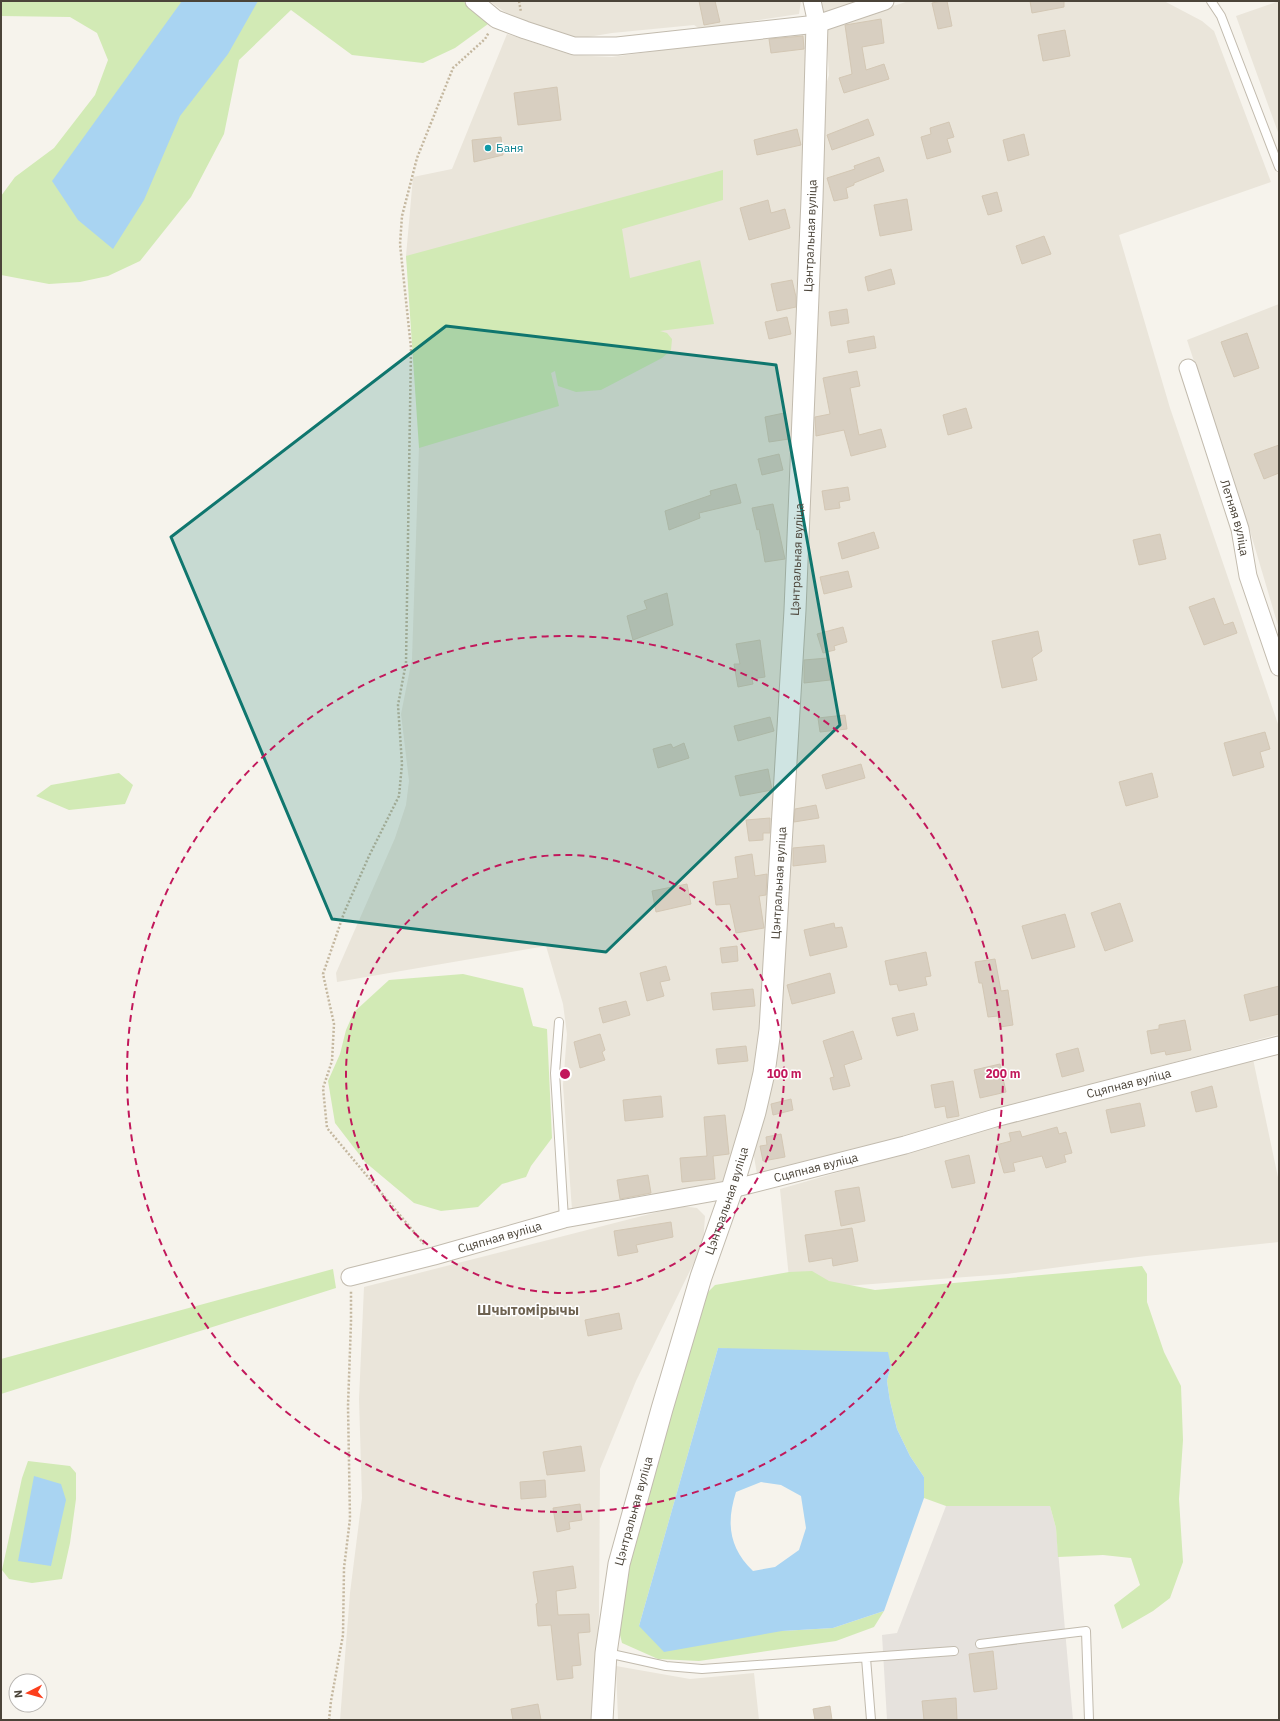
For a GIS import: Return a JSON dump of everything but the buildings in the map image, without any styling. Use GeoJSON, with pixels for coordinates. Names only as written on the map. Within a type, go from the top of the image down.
{"type":"FeatureCollection","features":[{"type":"Feature","properties":{"kind":"street"},"geometry":{"type":"LineString","coordinates":[[474,1],[496,19],[524,30],[574,46],[617,46],[817,24],[885,1]]}},
{"type":"Feature","properties":{"kind":"street"},"geometry":{"type":"LineString","coordinates":[[812,1],[817,24]]}},
{"type":"Feature","properties":{"kind":"street","name":"Цэнтральная вуліца"},"geometry":{"type":"LineString","coordinates":[[602,1720],[606,1653],[619,1564],[662,1409],[701,1277],[732,1189],[755,1112],[764,1073],[770,1030],[795,610],[812,199],[817,24]]}},
{"type":"Feature","properties":{"kind":"street","name":"Летняя вуліца"},"geometry":{"type":"LineString","coordinates":[[1188,368],[1240,529],[1248,576],[1279,667]]}},
{"type":"Feature","properties":{"kind":"street","name":"Сцяпная вуліца"},"geometry":{"type":"LineString","coordinates":[[350,1277],[434,1256],[564,1219],[732,1189],[905,1145],[1003,1116],[1279,1045]]}},
{"type":"Feature","properties":{"kind":"lane"},"geometry":{"type":"LineString","coordinates":[[1211,1],[1221,16],[1279,167]]}},
{"type":"Feature","properties":{"kind":"lane"},"geometry":{"type":"LineString","coordinates":[[559,1022],[555,1073],[564,1219]]}},
{"type":"Feature","properties":{"kind":"lane"},"geometry":{"type":"LineString","coordinates":[[980,1644],[1086,1631],[1089,1720]]}},
{"type":"Feature","properties":{"kind":"lane"},"geometry":{"type":"LineString","coordinates":[[606,1653],[666,1666],[702,1669],[954,1651]]}},
{"type":"Feature","properties":{"kind":"lane"},"geometry":{"type":"LineString","coordinates":[[866,1658],[871,1720]]}},
{"type":"Feature","properties":{"kind":"path"},"geometry":{"type":"LineString","coordinates":[[434,1256],[327,1128],[323,1088],[332,1061],[334,1024],[323,974],[350,901],[398,796],[402,764],[398,705],[406,663],[411,348],[400,244],[402,216],[417,158],[453,68],[485,39],[496,19]]}},
{"type":"Feature","properties":{"kind":"path"},"geometry":{"type":"LineString","coordinates":[[329,1720],[330,1701],[343,1635],[344,1568],[350,1519],[348,1406],[351,1322],[350,1277]]}},
{"type":"Feature","properties":{"kind":"highlighted area"},"geometry":{"type":"Polygon","coordinates":[[[446,326],[776,365],[840,725],[606,952],[332,919],[171,537],[446,326]]]}},
{"type":"Feature","properties":{"kind":"shaded area"},"geometry":{"type":"Polygon","coordinates":[[[489,1],[801,1],[799,14],[700,29],[694,25],[612,33],[576,39],[512,17],[489,1]]]}},
{"type":"Feature","properties":{"kind":"shaded area"},"geometry":{"type":"Polygon","coordinates":[[[818,1],[861,1],[821,15],[818,1]]]}},
{"type":"Feature","properties":{"kind":"shaded area"},"geometry":{"type":"Polygon","coordinates":[[[909,1],[1164,1],[1202,21],[1214,31],[1271,182],[1119,235],[1170,408],[1279,727],[1279,1034],[974,1116],[908,1137],[757,1174],[753,1151],[824,91],[829,75],[826,27],[909,1]]]}},
{"type":"Feature","properties":{"kind":"shaded area"},"geometry":{"type":"Polygon","coordinates":[[[1279,1],[1279,135],[1236,16],[1279,1]]]}},
{"type":"Feature","properties":{"kind":"shaded area"},"geometry":{"type":"Polygon","coordinates":[[[804,30],[810,34],[800,345],[764,1014],[754,1069],[735,1161],[724,1184],[572,1210],[563,1085],[567,1034],[563,1004],[546,946],[337,982],[336,973],[395,838],[406,805],[409,781],[401,714],[412,659],[420,415],[416,333],[406,256],[413,177],[452,169],[507,34],[571,55],[612,57],[804,30]]]}},
{"type":"Feature","properties":{"kind":"shaded area"},"geometry":{"type":"Polygon","coordinates":[[[1279,304],[1279,629],[1250,531],[1187,340],[1279,304]]]}},
{"type":"Feature","properties":{"kind":"shaded area"},"geometry":{"type":"Polygon","coordinates":[[[1253,1059],[1279,1182],[1279,1242],[1146,1256],[1006,1274],[832,1287],[789,1278],[780,1189],[1044,1113],[1253,1059]]]}},
{"type":"Feature","properties":{"kind":"shaded area"},"geometry":{"type":"Polygon","coordinates":[[[681,1206],[697,1208],[705,1216],[703,1244],[636,1381],[600,1469],[599,1615],[592,1720],[340,1720],[350,1593],[362,1498],[359,1399],[364,1287],[681,1206]]]}},
{"type":"Feature","properties":{"kind":"shaded area"},"geometry":{"type":"Polygon","coordinates":[[[946,1506],[1050,1506],[1056,1528],[1073,1720],[887,1720],[882,1635],[897,1633],[946,1506]]]}},
{"type":"Feature","properties":{"kind":"shaded area"},"geometry":{"type":"Polygon","coordinates":[[[616,1666],[690,1679],[754,1673],[759,1720],[618,1720],[616,1666]]]}},
{"type":"Feature","properties":{"kind":"green space"},"geometry":{"type":"Polygon","coordinates":[[[1,1],[463,1],[488,24],[455,48],[423,63],[352,55],[291,10],[239,60],[224,134],[191,197],[140,261],[108,276],[80,282],[49,284],[1,275],[1,196],[15,177],[54,148],[95,95],[108,60],[97,33],[70,17],[1,16],[1,1]]]}},
{"type":"Feature","properties":{"kind":"green space"},"geometry":{"type":"Polygon","coordinates":[[[723,170],[723,200],[622,229],[630,278],[700,260],[714,324],[660,331],[667,333],[672,339],[671,350],[662,358],[601,390],[576,392],[558,386],[555,371],[551,373],[559,406],[419,448],[406,256],[723,170]]]}},
{"type":"Feature","properties":{"kind":"green space"},"geometry":{"type":"Polygon","coordinates":[[[119,773],[133,785],[125,804],[69,810],[36,796],[51,785],[119,773]]]}},
{"type":"Feature","properties":{"kind":"green space"},"geometry":{"type":"Polygon","coordinates":[[[463,974],[523,988],[533,1026],[547,1029],[552,1138],[531,1166],[526,1177],[502,1184],[478,1207],[441,1211],[414,1203],[365,1162],[335,1123],[328,1081],[340,1054],[346,1030],[354,1012],[389,980],[463,974]]]}},
{"type":"Feature","properties":{"kind":"green space"},"geometry":{"type":"Polygon","coordinates":[[[1142,1266],[1147,1274],[1147,1302],[1164,1352],[1181,1386],[1183,1440],[1179,1499],[1183,1562],[1170,1598],[1153,1611],[1122,1629],[1114,1605],[1140,1585],[1131,1558],[1103,1555],[1058,1557],[1056,1528],[1050,1506],[946,1506],[924,1498],[924,1477],[910,1456],[897,1429],[890,1401],[887,1381],[891,1366],[718,1348],[639,1626],[782,1631],[833,1628],[884,1611],[874,1627],[836,1641],[699,1661],[658,1659],[622,1643],[618,1627],[625,1572],[704,1296],[715,1285],[789,1272],[812,1271],[829,1281],[875,1290],[1142,1266]]]}},
{"type":"Feature","properties":{"kind":"green space"},"geometry":{"type":"Polygon","coordinates":[[[333,1269],[336,1288],[1,1394],[1,1359],[333,1269]]]}},
{"type":"Feature","properties":{"kind":"green space"},"geometry":{"type":"Polygon","coordinates":[[[28,1461],[70,1466],[76,1473],[76,1499],[70,1543],[62,1579],[32,1583],[9,1579],[2,1570],[22,1478],[28,1461]]]}},
{"type":"Feature","properties":{"kind":"water"},"geometry":{"type":"Polygon","coordinates":[[[182,1],[258,1],[228,54],[180,116],[144,200],[113,249],[78,220],[52,181],[182,1]]]}},
{"type":"Feature","properties":{"kind":"water"},"geometry":{"type":"Polygon","coordinates":[[[718,1348],[888,1352],[891,1366],[887,1381],[890,1401],[897,1429],[910,1456],[924,1477],[924,1498],[884,1611],[833,1628],[782,1631],[664,1652],[639,1626],[718,1348]],[[761,1482],[736,1492],[731,1514],[734,1544],[745,1562],[753,1571],[775,1567],[799,1550],[806,1528],[801,1496],[781,1485],[761,1482]]]}},
{"type":"Feature","properties":{"kind":"water"},"geometry":{"type":"Polygon","coordinates":[[[34,1476],[61,1484],[66,1500],[51,1566],[18,1561],[34,1476]]]}},
{"type":"Feature","properties":{"kind":"place","name":"Баня"},"geometry":{"type":"Point","coordinates":[488,148]}},
{"type":"Feature","properties":{"kind":"district","name":"Шчытомірычы"},"geometry":{"type":"Point","coordinates":[528,1310]}}]}
